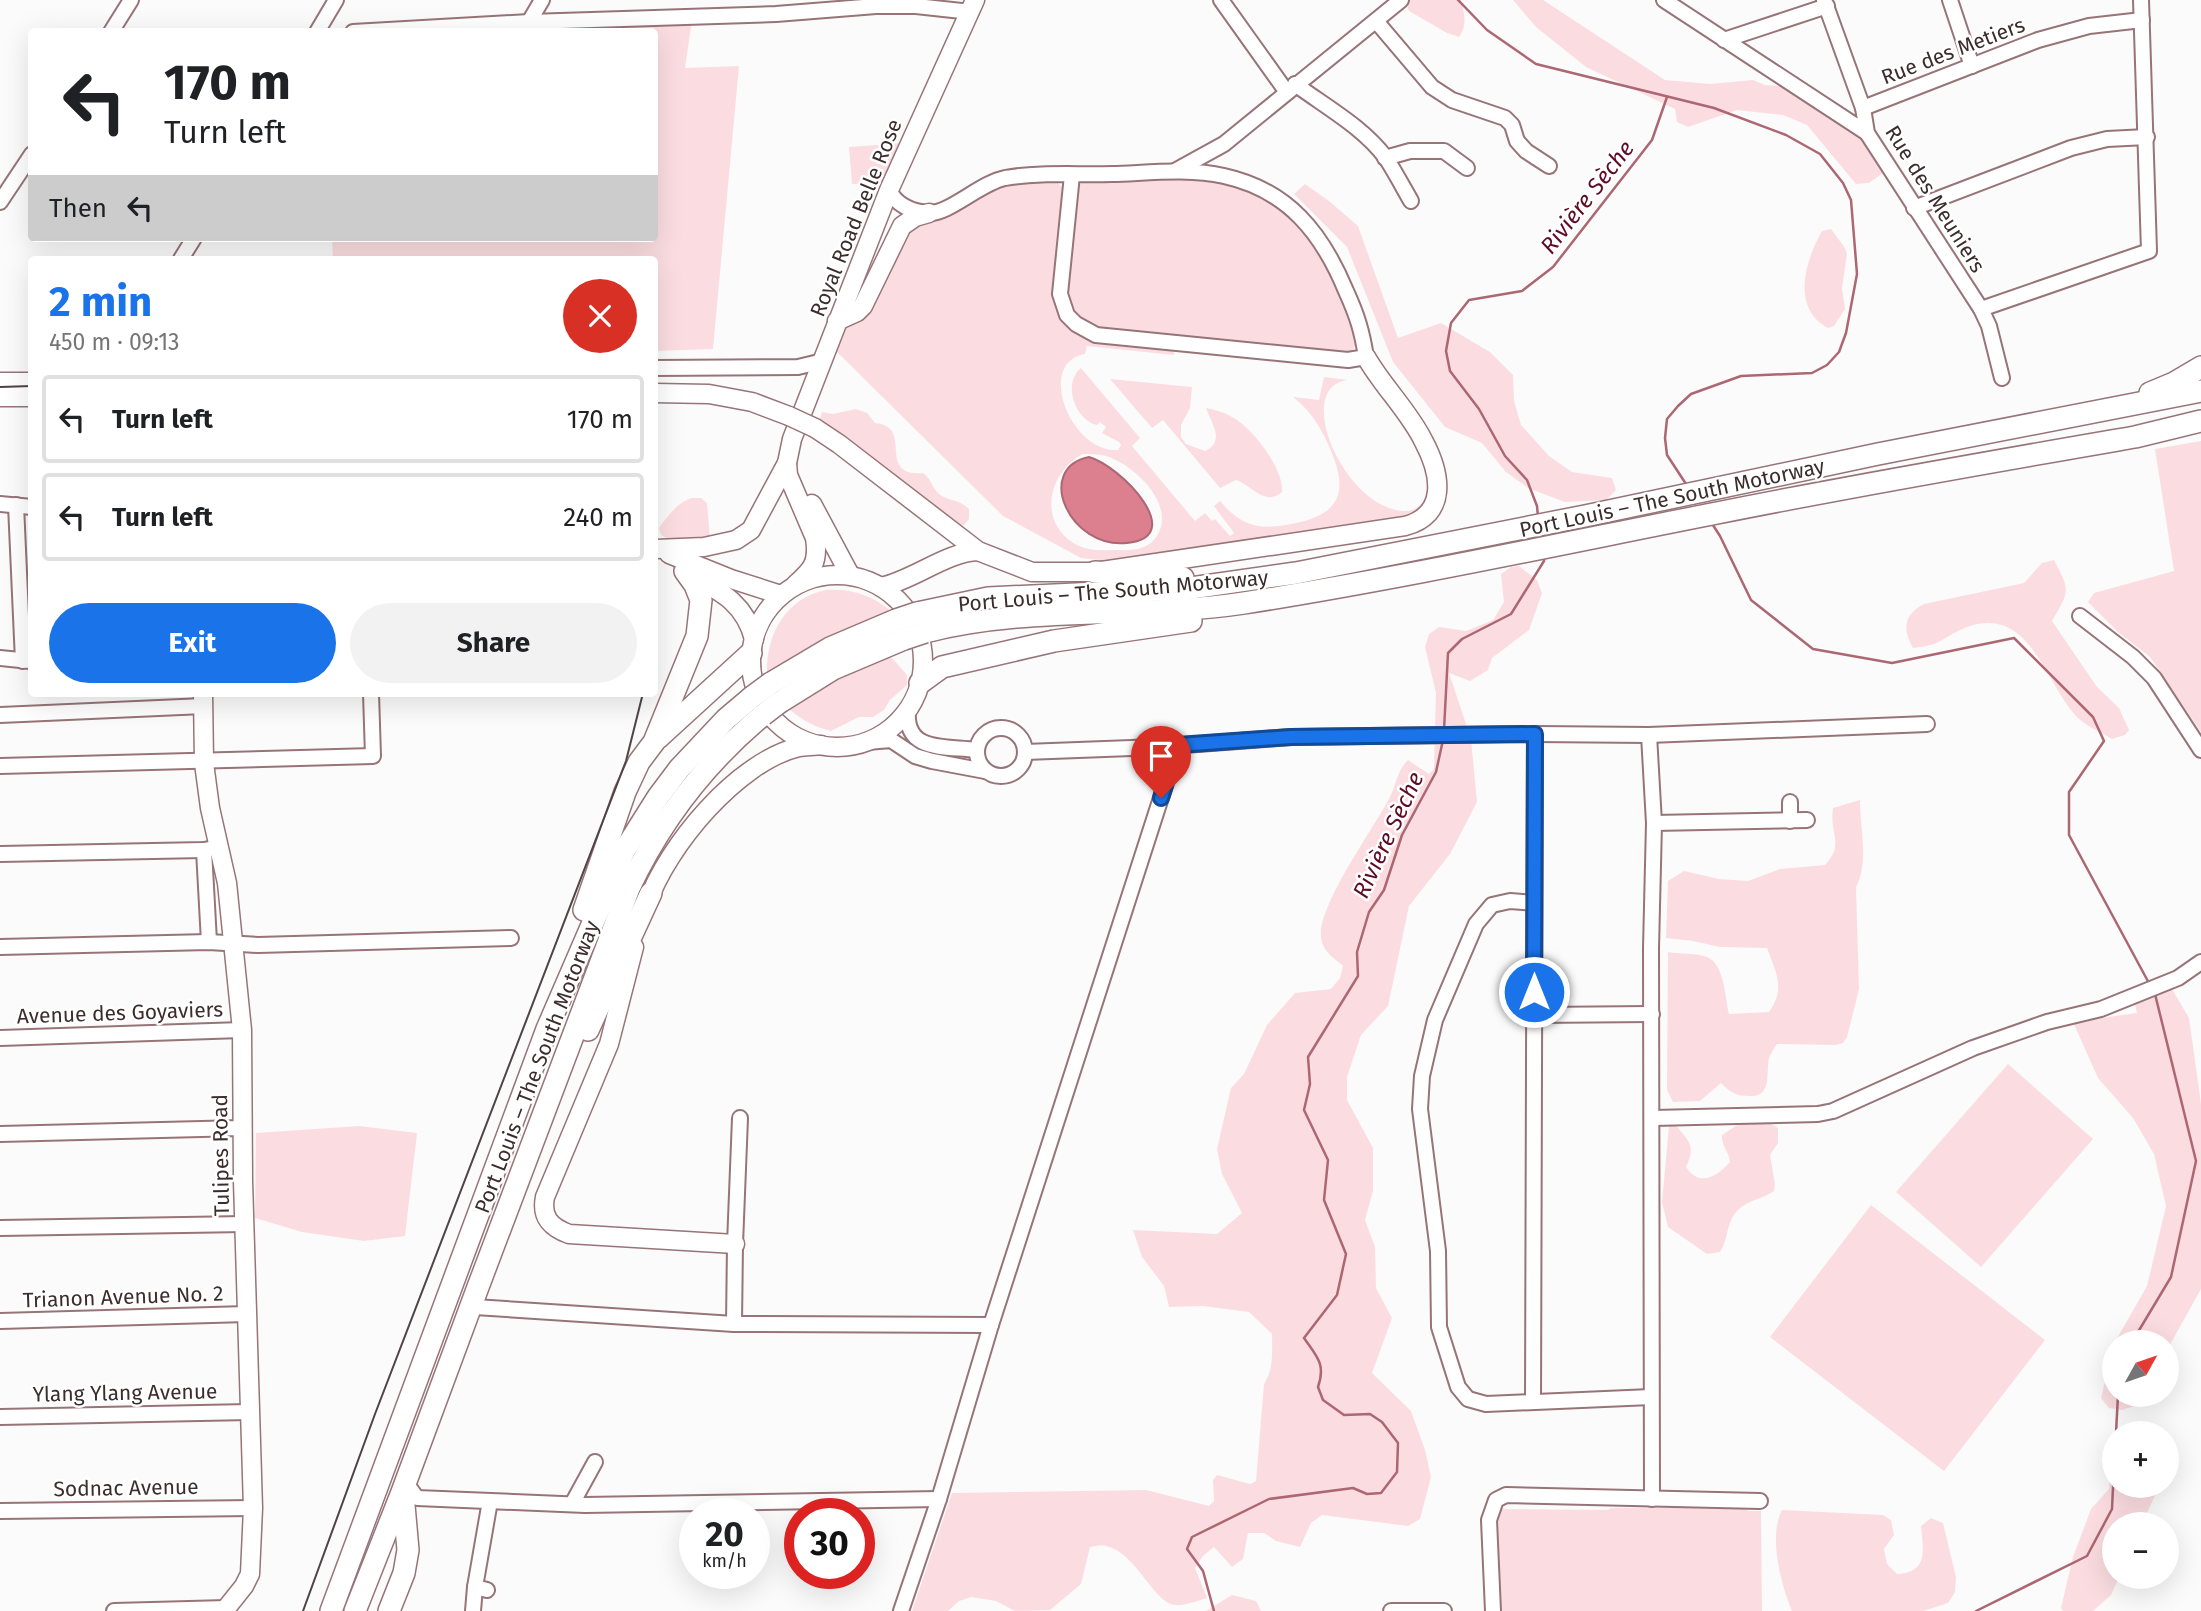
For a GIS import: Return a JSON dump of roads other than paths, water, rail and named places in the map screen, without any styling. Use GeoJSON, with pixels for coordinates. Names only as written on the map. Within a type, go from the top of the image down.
{"type":"FeatureCollection","features":[{"type":"Feature","properties":{"kind":"highway"},"geometry":{"type":"LineString","coordinates":[[2084,413],[2107,403],[2156,391],[2201,367]]}},
{"type":"Feature","properties":{"kind":"highway","name":"Port Louis – The South Motorway"},"geometry":{"type":"LineString","coordinates":[[331,1611],[547,1029],[624,850],[679,769],[700,744],[776,692],[833,669],[900,629],[962,602],[1013,596],[1143,592],[1241,582],[1404,553],[1878,454],[2201,391]]}},
{"type":"Feature","properties":{"kind":"highway","name":"Port Louis – The South Motorway"},"geometry":{"type":"LineString","coordinates":[[921,622],[1197,609],[1329,588],[1718,512],[2135,437],[2201,421]]}},
{"type":"Feature","properties":{"kind":"highway"},"geometry":{"type":"LineString","coordinates":[[2135,437],[2201,430]]}},
{"type":"Feature","properties":{"kind":"highway"},"geometry":{"type":"LineString","coordinates":[[653,742],[697,636],[701,600],[685,571]]}},
{"type":"Feature","properties":{"kind":"highway"},"geometry":{"type":"LineString","coordinates":[[1096,572],[1241,582]]}},
{"type":"Feature","properties":{"kind":"highway"},"geometry":{"type":"LineString","coordinates":[[920,683],[942,667],[1054,640],[1248,612],[1329,588]]}},
{"type":"Feature","properties":{"kind":"highway"},"geometry":{"type":"LineString","coordinates":[[547,1029],[559,978],[625,792],[639,762],[653,742],[752,646]]}},
{"type":"Feature","properties":{"kind":"highway","name":"Port Louis – The South Motorway"},"geometry":{"type":"LineString","coordinates":[[355,1611],[404,1488],[617,916],[656,837],[694,783],[733,741],[758,706]]}},
{"type":"Feature","properties":{"kind":"highway"},"geometry":{"type":"LineString","coordinates":[[528,1158],[539,1147],[578,1052],[651,893]]}},
{"type":"Feature","properties":{"kind":"highway"},"geometry":{"type":"LineString","coordinates":[[318,1611],[339,1554],[377,1485]]}},
{"type":"Feature","properties":{"kind":"highway"},"geometry":{"type":"LineString","coordinates":[[389,1611],[404,1573],[408,1550],[404,1488]]}},
{"type":"Feature","properties":{"kind":"main road","name":"Royal Road Belle Rose"},"geometry":{"type":"LineString","coordinates":[[658,551],[704,547],[736,540],[751,530],[788,460],[796,428],[889,190],[973,6]]}},
{"type":"Feature","properties":{"kind":"main road"},"geometry":{"type":"LineString","coordinates":[[837,321],[857,312],[863,306],[902,226],[915,217],[929,214]]}},
{"type":"Feature","properties":{"kind":"main road"},"geometry":{"type":"LineString","coordinates":[[658,393],[709,394],[752,402],[789,416],[815,428],[839,444],[978,551],[1032,572],[1096,572],[1405,526],[1423,520],[1430,513],[1437,498],[1434,471],[1426,444],[1417,428],[1381,383],[1366,357]]}},
{"type":"Feature","properties":{"kind":"main road"},"geometry":{"type":"LineString","coordinates":[[0,382],[28,382]]}},
{"type":"Feature","properties":{"kind":"main road"},"geometry":{"type":"LineString","coordinates":[[0,397],[28,397]]}},
{"type":"Feature","properties":{"kind":"main road"},"geometry":{"type":"LineString","coordinates":[[788,460],[850,575]]}},
{"type":"Feature","properties":{"kind":"main road"},"geometry":{"type":"LineString","coordinates":[[752,646],[760,622],[788,590],[812,570],[817,547],[816,538],[788,475],[788,460]]}},
{"type":"Feature","properties":{"kind":"main road"},"geometry":{"type":"LineString","coordinates":[[881,587],[905,580],[961,554],[978,551]]}},
{"type":"Feature","properties":{"kind":"main road"},"geometry":{"type":"LineString","coordinates":[[658,552],[731,579],[788,590],[828,575],[850,575],[881,587],[895,597],[907,611],[922,646],[920,683],[908,710],[890,729],[867,742],[844,747],[800,747],[781,754],[729,788],[703,814],[676,848],[651,893],[637,933],[609,1044],[545,1197],[543,1208],[547,1220],[555,1229],[569,1234],[735,1244]]}},
{"type":"Feature","properties":{"kind":"main road"},"geometry":{"type":"LineString","coordinates":[[658,553],[711,586],[737,606],[750,623],[755,684],[769,713],[783,728],[801,739],[821,745]]}},
{"type":"Feature","properties":{"kind":"main road","name":"Tulipes Road"},"geometry":{"type":"LineString","coordinates":[[204,700],[204,762],[212,848],[227,883],[242,1030],[242,1128],[253,1508],[250,1574],[225,1609]]}},
{"type":"Feature","properties":{"kind":"street"},"geometry":{"type":"LineString","coordinates":[[114,28],[131,0]]}},
{"type":"Feature","properties":{"kind":"street"},"geometry":{"type":"LineString","coordinates":[[319,28],[336,0]]}},
{"type":"Feature","properties":{"kind":"street"},"geometry":{"type":"LineString","coordinates":[[529,22],[542,0]]}},
{"type":"Feature","properties":{"kind":"street"},"geometry":{"type":"LineString","coordinates":[[776,14],[784,0]]}},
{"type":"Feature","properties":{"kind":"street"},"geometry":{"type":"LineString","coordinates":[[1222,0],[1291,88],[1351,124],[1385,158],[1412,201]]}},
{"type":"Feature","properties":{"kind":"street"},"geometry":{"type":"LineString","coordinates":[[1174,172],[1224,144],[1401,0]]}},
{"type":"Feature","properties":{"kind":"street"},"geometry":{"type":"LineString","coordinates":[[1664,0],[1867,133]]}},
{"type":"Feature","properties":{"kind":"street"},"geometry":{"type":"LineString","coordinates":[[1950,0],[1972,66]]}},
{"type":"Feature","properties":{"kind":"street"},"geometry":{"type":"LineString","coordinates":[[1981,309],[2149,251],[2141,0]]}},
{"type":"Feature","properties":{"kind":"street"},"geometry":{"type":"LineString","coordinates":[[1724,40],[1826,3]]}},
{"type":"Feature","properties":{"kind":"street","name":"Rue des Meuniers"},"geometry":{"type":"LineString","coordinates":[[1826,3],[1863,108],[1867,133],[1981,309],[1989,327],[2001,378]]}},
{"type":"Feature","properties":{"kind":"street"},"geometry":{"type":"LineString","coordinates":[[423,28],[776,14],[876,6],[973,6]]}},
{"type":"Feature","properties":{"kind":"street","name":"Rue des Metiers"},"geometry":{"type":"LineString","coordinates":[[1863,108],[2038,40],[2089,26],[2142,20]]}},
{"type":"Feature","properties":{"kind":"street"},"geometry":{"type":"LineString","coordinates":[[1376,21],[1432,87],[1452,100],[1506,118],[1525,151],[1549,166]]}},
{"type":"Feature","properties":{"kind":"street"},"geometry":{"type":"LineString","coordinates":[[1914,208],[2071,148],[2107,139],[2147,137]]}},
{"type":"Feature","properties":{"kind":"street"},"geometry":{"type":"LineString","coordinates":[[1385,158],[1410,151],[1444,151],[1467,168]]}},
{"type":"Feature","properties":{"kind":"street"},"geometry":{"type":"LineString","coordinates":[[0,202],[28,160]]}},
{"type":"Feature","properties":{"kind":"street"},"geometry":{"type":"LineString","coordinates":[[889,190],[898,203],[929,214],[1003,178],[1051,174],[1174,172],[1222,175],[1242,181],[1284,202],[1301,216],[1329,252],[1362,329],[1366,357],[1334,359],[1096,335],[1087,331],[1068,315],[1060,294],[1072,175]]}},
{"type":"Feature","properties":{"kind":"street"},"geometry":{"type":"LineString","coordinates":[[658,368],[798,367],[819,362],[824,357]]}},
{"type":"Feature","properties":{"kind":"street"},"geometry":{"type":"LineString","coordinates":[[0,503],[28,506]]}},
{"type":"Feature","properties":{"kind":"street"},"geometry":{"type":"LineString","coordinates":[[0,658],[27,661],[16,505]]}},
{"type":"Feature","properties":{"kind":"street"},"geometry":{"type":"LineString","coordinates":[[2080,616],[2133,657],[2154,678],[2201,750]]}},
{"type":"Feature","properties":{"kind":"street"},"geometry":{"type":"LineString","coordinates":[[0,766],[373,756],[371,697]]}},
{"type":"Feature","properties":{"kind":"street"},"geometry":{"type":"LineString","coordinates":[[0,715],[204,700]]}},
{"type":"Feature","properties":{"kind":"street"},"geometry":{"type":"LineString","coordinates":[[908,710],[907,722],[919,741],[931,746],[976,750]]}},
{"type":"Feature","properties":{"kind":"street"},"geometry":{"type":"LineString","coordinates":[[1025,752],[1291,737],[1649,735],[1927,724]]}},
{"type":"Feature","properties":{"kind":"street"},"geometry":{"type":"LineString","coordinates":[[867,742],[891,740],[915,756],[1002,777],[1013,773],[1022,764],[1025,752],[1015,732],[994,729],[982,737],[976,750],[977,758],[985,771]]}},
{"type":"Feature","properties":{"kind":"street"},"geometry":{"type":"LineString","coordinates":[[1533,1401],[1535,734]]}},
{"type":"Feature","properties":{"kind":"street"},"geometry":{"type":"LineString","coordinates":[[1649,735],[1654,823],[1652,1499]]}},
{"type":"Feature","properties":{"kind":"street"},"geometry":{"type":"LineString","coordinates":[[901,1611],[939,1499],[990,1325],[1178,745]]}},
{"type":"Feature","properties":{"kind":"street"},"geometry":{"type":"LineString","coordinates":[[1790,802],[1790,821]]}},
{"type":"Feature","properties":{"kind":"street"},"geometry":{"type":"LineString","coordinates":[[1654,823],[1807,820]]}},
{"type":"Feature","properties":{"kind":"street"},"geometry":{"type":"LineString","coordinates":[[0,854],[212,848],[209,942]]}},
{"type":"Feature","properties":{"kind":"street"},"geometry":{"type":"LineString","coordinates":[[1534,903],[1510,901],[1492,905],[1476,923],[1435,1020],[1422,1076],[1420,1109],[1438,1251],[1439,1327],[1458,1387],[1468,1399],[1486,1404],[1651,1397]]}},
{"type":"Feature","properties":{"kind":"street"},"geometry":{"type":"LineString","coordinates":[[0,947],[209,942],[258,945],[511,938]]}},
{"type":"Feature","properties":{"kind":"street"},"geometry":{"type":"LineString","coordinates":[[1653,1118],[1825,1113],[1973,1048],[2047,1022],[2101,1009],[2157,987],[2179,978],[2201,962]]}},
{"type":"Feature","properties":{"kind":"street"},"geometry":{"type":"LineString","coordinates":[[1534,1015],[1652,1014]]}},
{"type":"Feature","properties":{"kind":"street","name":"Avenue des Goyaviers"},"geometry":{"type":"LineString","coordinates":[[0,1038],[242,1030]]}},
{"type":"Feature","properties":{"kind":"street"},"geometry":{"type":"LineString","coordinates":[[734,1324],[740,1118]]}},
{"type":"Feature","properties":{"kind":"street"},"geometry":{"type":"LineString","coordinates":[[0,1133],[242,1128]]}},
{"type":"Feature","properties":{"kind":"street"},"geometry":{"type":"LineString","coordinates":[[0,1227],[245,1224]]}},
{"type":"Feature","properties":{"kind":"street"},"geometry":{"type":"LineString","coordinates":[[475,1307],[734,1324],[990,1325]]}},
{"type":"Feature","properties":{"kind":"street","name":"Trianon Avenue No. 2"},"geometry":{"type":"LineString","coordinates":[[0,1321],[247,1314]]}},
{"type":"Feature","properties":{"kind":"street","name":"Ylang Ylang Avenue"},"geometry":{"type":"LineString","coordinates":[[0,1416],[250,1412]]}},
{"type":"Feature","properties":{"kind":"street"},"geometry":{"type":"LineString","coordinates":[[572,1504],[595,1462]]}},
{"type":"Feature","properties":{"kind":"street"},"geometry":{"type":"LineString","coordinates":[[404,1488],[417,1498],[572,1504],[939,1499]]}},
{"type":"Feature","properties":{"kind":"street"},"geometry":{"type":"LineString","coordinates":[[1493,1611],[1489,1520],[1496,1500],[1506,1495],[1760,1502]]}},
{"type":"Feature","properties":{"kind":"street"},"geometry":{"type":"LineString","coordinates":[[473,1611],[481,1589],[491,1501]]}},
{"type":"Feature","properties":{"kind":"street","name":"Sodnac Avenue"},"geometry":{"type":"LineString","coordinates":[[0,1511],[253,1508]]}},
{"type":"Feature","properties":{"kind":"street"},"geometry":{"type":"LineString","coordinates":[[114,1611],[225,1609]]}},
{"type":"Feature","properties":{"kind":"street"},"geometry":{"type":"LineString","coordinates":[[1391,1611],[1444,1611]]}},
{"type":"Feature","properties":{"kind":"waterway"},"geometry":{"type":"LineString","coordinates":[[1458,0],[1487,30],[1536,64],[1714,108],[1786,135],[1820,154],[1843,183],[1851,200],[1857,274],[1846,333],[1839,352],[1827,365],[1812,373],[1741,376],[1691,394],[1667,419],[1665,438],[1667,455],[1688,487]]}},
{"type":"Feature","properties":{"kind":"waterway","name":"Rivière Sèche"},"geometry":{"type":"LineString","coordinates":[[1538,517],[1537,506],[1527,480],[1505,456],[1479,409],[1450,371],[1446,351],[1451,323],[1469,300],[1522,291],[1553,267],[1652,140],[1667,97]]}},
{"type":"Feature","properties":{"kind":"waterway"},"geometry":{"type":"LineString","coordinates":[[1711,522],[1751,600],[1813,649],[1892,663],[2014,638],[2093,717],[2104,741],[2069,792],[2069,835],[2150,985]]}},
{"type":"Feature","properties":{"kind":"waterway","name":"Rivière Sèche"},"geometry":{"type":"LineString","coordinates":[[1444,730],[1448,653],[1462,639],[1511,614],[1544,558]]}},
{"type":"Feature","properties":{"kind":"waterway","name":"Rivière Sèche"},"geometry":{"type":"LineString","coordinates":[[1214,1611],[1203,1571],[1187,1549],[1192,1537],[1269,1499],[1353,1488],[1367,1494],[1381,1493],[1397,1472],[1398,1443],[1382,1422],[1370,1414],[1344,1415],[1323,1400],[1318,1387],[1321,1366],[1304,1338],[1337,1295],[1346,1254],[1324,1200],[1328,1160],[1304,1110],[1310,1084],[1308,1057],[1358,976],[1357,952],[1369,912],[1384,890],[1402,835],[1436,772],[1443,740]]}},
{"type":"Feature","properties":{"kind":"waterway"},"geometry":{"type":"LineString","coordinates":[[2139,1330],[2171,1277],[2196,1161],[2155,994]]}},
{"type":"Feature","properties":{"kind":"waterway"},"geometry":{"type":"LineString","coordinates":[[2117,1407],[2117,1421]]}},
{"type":"Feature","properties":{"kind":"waterway"},"geometry":{"type":"LineString","coordinates":[[1976,1611],[2087,1556],[2112,1509],[2113,1498]]}},
{"type":"Feature","properties":{"kind":"tram line"},"geometry":{"type":"LineString","coordinates":[[0,387],[28,386]]}},
{"type":"Feature","properties":{"kind":"tram line"},"geometry":{"type":"LineString","coordinates":[[303,1611],[375,1414],[626,761],[642,697]]}}]}
